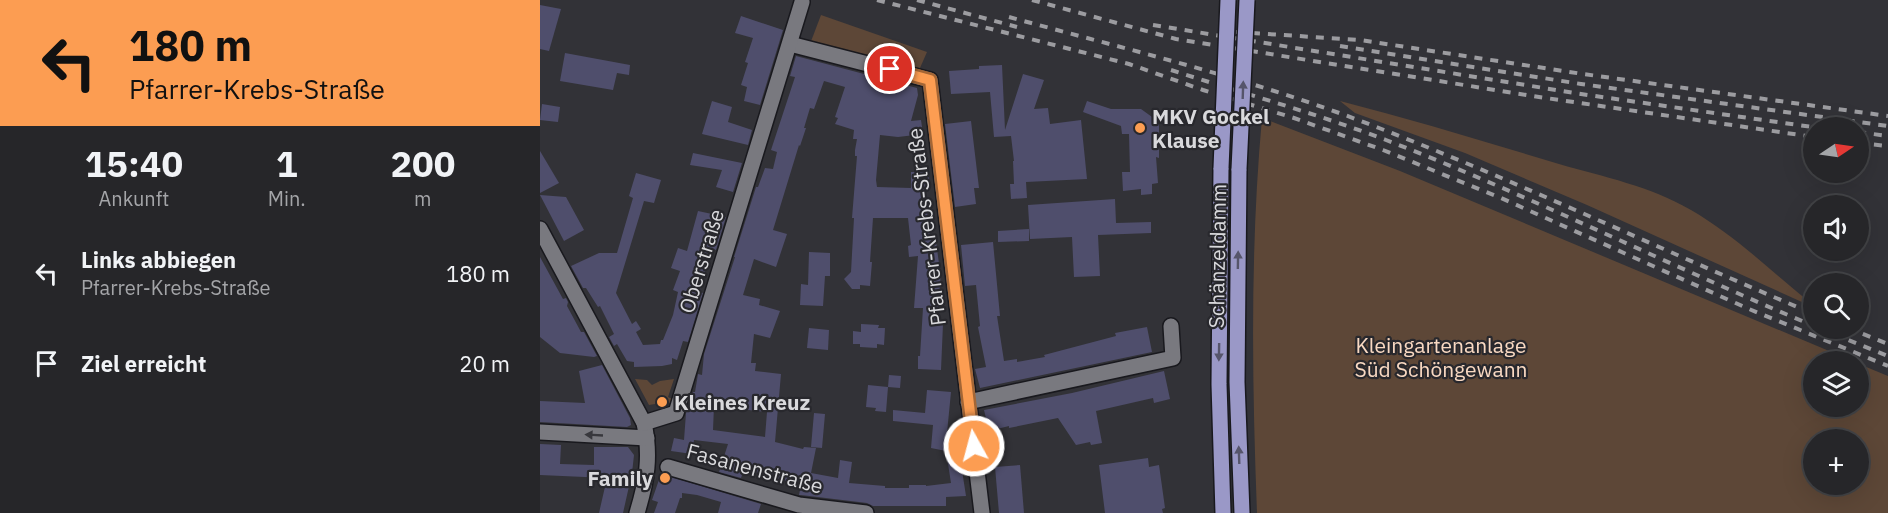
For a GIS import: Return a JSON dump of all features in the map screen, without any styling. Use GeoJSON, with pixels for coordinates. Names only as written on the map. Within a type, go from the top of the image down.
{"type":"FeatureCollection","features":[{"type":"Feature","properties":{"kind":"main road","name":"Schänzeldamm"},"geometry":{"type":"LineString","coordinates":[[1223,513],[1219,384],[1221,168],[1228,0]]}},
{"type":"Feature","properties":{"kind":"main road","name":"Schänzeldamm"},"geometry":{"type":"LineString","coordinates":[[1242,513],[1237,382],[1239,169],[1247,0]]}},
{"type":"Feature","properties":{"kind":"street","name":"Oberstraße"},"geometry":{"type":"LineString","coordinates":[[645,430],[676,413],[802,2]]}},
{"type":"Feature","properties":{"kind":"street","name":"Pfarrer-Krebs-Straße"},"geometry":{"type":"LineString","coordinates":[[790,44],[930,80],[982,513]]}},
{"type":"Feature","properties":{"kind":"street"},"geometry":{"type":"LineString","coordinates":[[540,229],[645,430],[647,477],[637,513]]}},
{"type":"Feature","properties":{"kind":"street"},"geometry":{"type":"LineString","coordinates":[[968,402],[1173,358],[1171,326]]}},
{"type":"Feature","properties":{"kind":"street"},"geometry":{"type":"LineString","coordinates":[[540,432],[645,430]]}},
{"type":"Feature","properties":{"kind":"street","name":"Fasanenstraße"},"geometry":{"type":"LineString","coordinates":[[668,467],[799,509],[866,513]]}},
{"type":"Feature","properties":{"kind":"green space"},"geometry":{"type":"Polygon","coordinates":[[[821,15],[927,52],[920,68],[882,63],[810,44],[821,15]]]}},
{"type":"Feature","properties":{"kind":"green space"},"geometry":{"type":"Polygon","coordinates":[[[1340,101],[1643,188],[1708,220],[1803,297],[1803,302],[1465,153],[1355,113],[1340,101]]]}},
{"type":"Feature","properties":{"kind":"green space","name":"Kleingartenanlage Süd Schöngewann"},"geometry":{"type":"Polygon","coordinates":[[[1262,118],[1400,171],[1829,351],[1803,351],[1803,417],[1869,417],[1869,368],[1888,376],[1888,513],[1257,513],[1253,316],[1255,217],[1262,118]]]}},
{"type":"Feature","properties":{"kind":"green space"},"geometry":{"type":"Polygon","coordinates":[[[635,379],[647,380],[652,385],[674,379],[668,397],[674,400],[672,405],[664,399],[658,399],[655,404],[649,405],[635,379]]]}},
{"type":"Feature","properties":{"kind":"building"},"geometry":{"type":"Polygon","coordinates":[[[540,5],[561,9],[549,51],[540,49],[540,5]]]}},
{"type":"Feature","properties":{"kind":"building"},"geometry":{"type":"Polygon","coordinates":[[[741,16],[783,30],[760,105],[744,101],[747,87],[741,85],[748,63],[745,62],[753,38],[735,33],[741,16]]]}},
{"type":"Feature","properties":{"kind":"building"},"geometry":{"type":"Polygon","coordinates":[[[565,53],[630,65],[629,75],[617,73],[613,90],[560,81],[565,53]]]}},
{"type":"Feature","properties":{"kind":"building"},"geometry":{"type":"Polygon","coordinates":[[[796,56],[917,88],[918,95],[911,121],[921,120],[923,134],[898,137],[880,135],[876,180],[877,187],[911,188],[911,172],[928,172],[930,188],[924,188],[930,235],[935,234],[941,271],[937,324],[943,324],[941,370],[918,369],[923,308],[914,308],[918,256],[909,257],[908,246],[911,245],[908,218],[873,218],[870,286],[860,285],[860,289],[852,289],[844,279],[851,272],[857,139],[853,139],[854,130],[835,124],[838,118],[835,117],[845,87],[824,81],[814,109],[810,108],[804,128],[806,128],[773,230],[787,234],[776,267],[754,259],[743,295],[760,299],[759,305],[780,311],[770,338],[754,334],[751,363],[756,363],[755,371],[781,374],[775,442],[803,449],[804,447],[816,448],[811,473],[838,478],[840,460],[852,462],[849,483],[885,486],[885,488],[909,488],[909,485],[926,486],[951,483],[946,451],[931,448],[933,425],[893,421],[893,410],[925,413],[927,390],[951,392],[947,433],[957,435],[956,452],[959,451],[966,496],[946,497],[946,506],[873,506],[867,503],[799,495],[801,485],[744,469],[741,478],[719,472],[728,444],[694,440],[692,454],[671,451],[674,438],[684,440],[686,413],[693,392],[695,392],[698,374],[702,375],[704,354],[756,187],[758,187],[765,168],[773,169],[777,152],[771,150],[795,77],[790,76],[796,56]],[[714,406],[713,430],[765,437],[767,412],[714,406]]]}},
{"type":"Feature","properties":{"kind":"building"},"geometry":{"type":"Polygon","coordinates":[[[1002,65],[1005,130],[1023,74],[1044,80],[1034,109],[1048,108],[1050,124],[1081,120],[1087,179],[1026,182],[1027,198],[1011,199],[1010,184],[1014,184],[1014,161],[1011,136],[994,137],[990,92],[951,94],[949,71],[1002,65]]]}},
{"type":"Feature","properties":{"kind":"building"},"geometry":{"type":"Polygon","coordinates":[[[712,101],[732,107],[728,122],[752,130],[748,145],[702,134],[712,101]]]}},
{"type":"Feature","properties":{"kind":"building"},"geometry":{"type":"Polygon","coordinates":[[[1087,101],[1111,109],[1141,109],[1159,122],[1159,158],[1156,157],[1158,183],[1152,184],[1152,194],[1141,195],[1141,189],[1123,191],[1122,172],[1130,172],[1129,134],[1122,134],[1121,126],[1083,112],[1087,101]]]}},
{"type":"Feature","properties":{"kind":"building"},"geometry":{"type":"Polygon","coordinates":[[[542,104],[560,107],[558,122],[540,120],[542,104]]]}},
{"type":"Feature","properties":{"kind":"building"},"geometry":{"type":"Polygon","coordinates":[[[971,121],[979,188],[974,188],[976,204],[955,207],[945,124],[971,121]]]}},
{"type":"Feature","properties":{"kind":"building"},"geometry":{"type":"Polygon","coordinates":[[[540,151],[559,183],[540,193],[540,151]]]}},
{"type":"Feature","properties":{"kind":"building"},"geometry":{"type":"Polygon","coordinates":[[[693,153],[742,163],[733,192],[716,187],[722,170],[690,165],[693,153]]]}},
{"type":"Feature","properties":{"kind":"building"},"geometry":{"type":"Polygon","coordinates":[[[636,173],[661,180],[654,203],[644,201],[616,293],[632,324],[636,321],[641,329],[636,332],[643,345],[660,344],[663,340],[673,315],[678,292],[673,290],[680,271],[671,268],[678,248],[687,251],[698,211],[726,217],[716,250],[713,249],[705,272],[700,292],[703,293],[688,342],[683,341],[677,360],[672,358],[672,364],[662,366],[634,367],[634,362],[627,361],[617,344],[614,346],[609,337],[614,334],[600,306],[598,307],[586,288],[583,288],[571,266],[599,253],[617,253],[633,198],[629,196],[636,173]]]}},
{"type":"Feature","properties":{"kind":"building"},"geometry":{"type":"Polygon","coordinates":[[[540,195],[566,197],[584,230],[564,241],[540,195]]]}},
{"type":"Feature","properties":{"kind":"building"},"geometry":{"type":"Polygon","coordinates":[[[1115,199],[1116,223],[1151,222],[1151,233],[1098,235],[1100,276],[1074,277],[1072,237],[1030,239],[1028,205],[1115,199]]]}},
{"type":"Feature","properties":{"kind":"building"},"geometry":{"type":"Polygon","coordinates":[[[1029,229],[1029,241],[998,242],[998,231],[1029,229]]]}},
{"type":"Feature","properties":{"kind":"building"},"geometry":{"type":"Polygon","coordinates":[[[993,242],[1000,316],[997,316],[1004,361],[1017,359],[1017,362],[1045,357],[1044,355],[1116,336],[1115,333],[1147,327],[1152,352],[980,388],[975,369],[986,367],[978,327],[980,326],[976,285],[965,286],[961,245],[993,242]]]}},
{"type":"Feature","properties":{"kind":"building"},"geometry":{"type":"Polygon","coordinates":[[[809,252],[830,253],[830,276],[825,276],[823,306],[800,305],[801,284],[808,285],[809,252]]]}},
{"type":"Feature","properties":{"kind":"building"},"geometry":{"type":"Polygon","coordinates":[[[540,257],[563,299],[566,298],[567,306],[597,356],[560,353],[540,337],[540,257]]]}},
{"type":"Feature","properties":{"kind":"building"},"geometry":{"type":"Polygon","coordinates":[[[861,324],[879,325],[878,328],[885,328],[884,345],[877,344],[877,348],[860,347],[860,344],[853,344],[853,331],[861,332],[861,324]]]}},
{"type":"Feature","properties":{"kind":"building"},"geometry":{"type":"Polygon","coordinates":[[[809,328],[829,330],[828,350],[807,348],[809,328]]]}},
{"type":"Feature","properties":{"kind":"building"},"geometry":{"type":"Polygon","coordinates":[[[602,365],[630,418],[631,425],[627,427],[540,422],[540,401],[585,403],[579,371],[602,365]]]}},
{"type":"Feature","properties":{"kind":"building"},"geometry":{"type":"Polygon","coordinates":[[[1164,371],[1170,399],[1154,403],[1153,398],[1096,411],[1102,443],[1091,445],[1090,442],[1076,445],[1058,418],[989,431],[984,410],[1072,393],[1164,371]]]}},
{"type":"Feature","properties":{"kind":"building"},"geometry":{"type":"Polygon","coordinates":[[[889,375],[901,376],[900,388],[888,387],[889,375]]]}},
{"type":"Feature","properties":{"kind":"building"},"geometry":{"type":"Polygon","coordinates":[[[868,385],[888,387],[886,412],[866,407],[868,385]]]}},
{"type":"Feature","properties":{"kind":"building"},"geometry":{"type":"Polygon","coordinates":[[[814,413],[825,414],[822,448],[811,447],[814,413]]]}},
{"type":"Feature","properties":{"kind":"building"},"geometry":{"type":"Polygon","coordinates":[[[540,444],[561,445],[560,464],[594,465],[594,447],[628,447],[634,455],[623,513],[599,513],[607,478],[540,475],[540,444]]]}},
{"type":"Feature","properties":{"kind":"building"},"geometry":{"type":"Polygon","coordinates":[[[1148,458],[1149,467],[1159,465],[1165,508],[1162,509],[1163,513],[1105,513],[1099,465],[1148,458]]]}},
{"type":"Feature","properties":{"kind":"building"},"geometry":{"type":"Polygon","coordinates":[[[1020,465],[1024,513],[999,513],[995,467],[1020,465]]]}},
{"type":"Feature","properties":{"kind":"building"},"geometry":{"type":"Polygon","coordinates":[[[661,474],[761,504],[758,513],[718,513],[721,502],[682,493],[675,513],[654,513],[658,502],[652,500],[661,474]]]}},
{"type":"Feature","properties":{"kind":"railway"},"geometry":{"type":"LineString","coordinates":[[877,0],[1129,64],[1383,150],[1501,198],[1749,309],[1888,366]]}},
{"type":"Feature","properties":{"kind":"railway"},"geometry":{"type":"LineString","coordinates":[[917,0],[1017,27]]}},
{"type":"Feature","properties":{"kind":"railway"},"geometry":{"type":"LineString","coordinates":[[1032,0],[1176,39],[1539,97],[1803,135]]}},
{"type":"Feature","properties":{"kind":"railway"},"geometry":{"type":"LineString","coordinates":[[1009,17],[1242,81],[1334,111],[1488,173],[1803,309]]}},
{"type":"Feature","properties":{"kind":"railway"},"geometry":{"type":"LineString","coordinates":[[1153,25],[1581,94],[1803,126]]}},
{"type":"Feature","properties":{"kind":"railway"},"geometry":{"type":"LineString","coordinates":[[1236,32],[1360,40],[1583,74],[1888,116]]}},
{"type":"Feature","properties":{"kind":"railway"},"geometry":{"type":"LineString","coordinates":[[1340,46],[1581,84],[1888,126]]}},
{"type":"Feature","properties":{"kind":"railway"},"geometry":{"type":"LineString","coordinates":[[1171,70],[1386,140],[1494,184],[1803,321]]}},
{"type":"Feature","properties":{"kind":"railway"},"geometry":{"type":"LineString","coordinates":[[1869,133],[1888,136]]}},
{"type":"Feature","properties":{"kind":"railway"},"geometry":{"type":"LineString","coordinates":[[1869,144],[1888,146]]}},
{"type":"Feature","properties":{"kind":"railway"},"geometry":{"type":"LineString","coordinates":[[1869,336],[1888,344]]}},
{"type":"Feature","properties":{"kind":"railway"},"geometry":{"type":"LineString","coordinates":[[1846,339],[1888,356]]}},
{"type":"Feature","properties":{"kind":"place","name":"MKV Gockel Klause"},"geometry":{"type":"Point","coordinates":[1140,128]}},
{"type":"Feature","properties":{"kind":"place","name":"Kleines Kreuz"},"geometry":{"type":"Point","coordinates":[662,402]}},
{"type":"Feature","properties":{"kind":"place","name":"Family"},"geometry":{"type":"Point","coordinates":[665,478]}},
{"type":"Feature","properties":{"kind":"route"},"geometry":{"type":"LineString","coordinates":[[890,69],[930,80],[974,446]]}}]}
